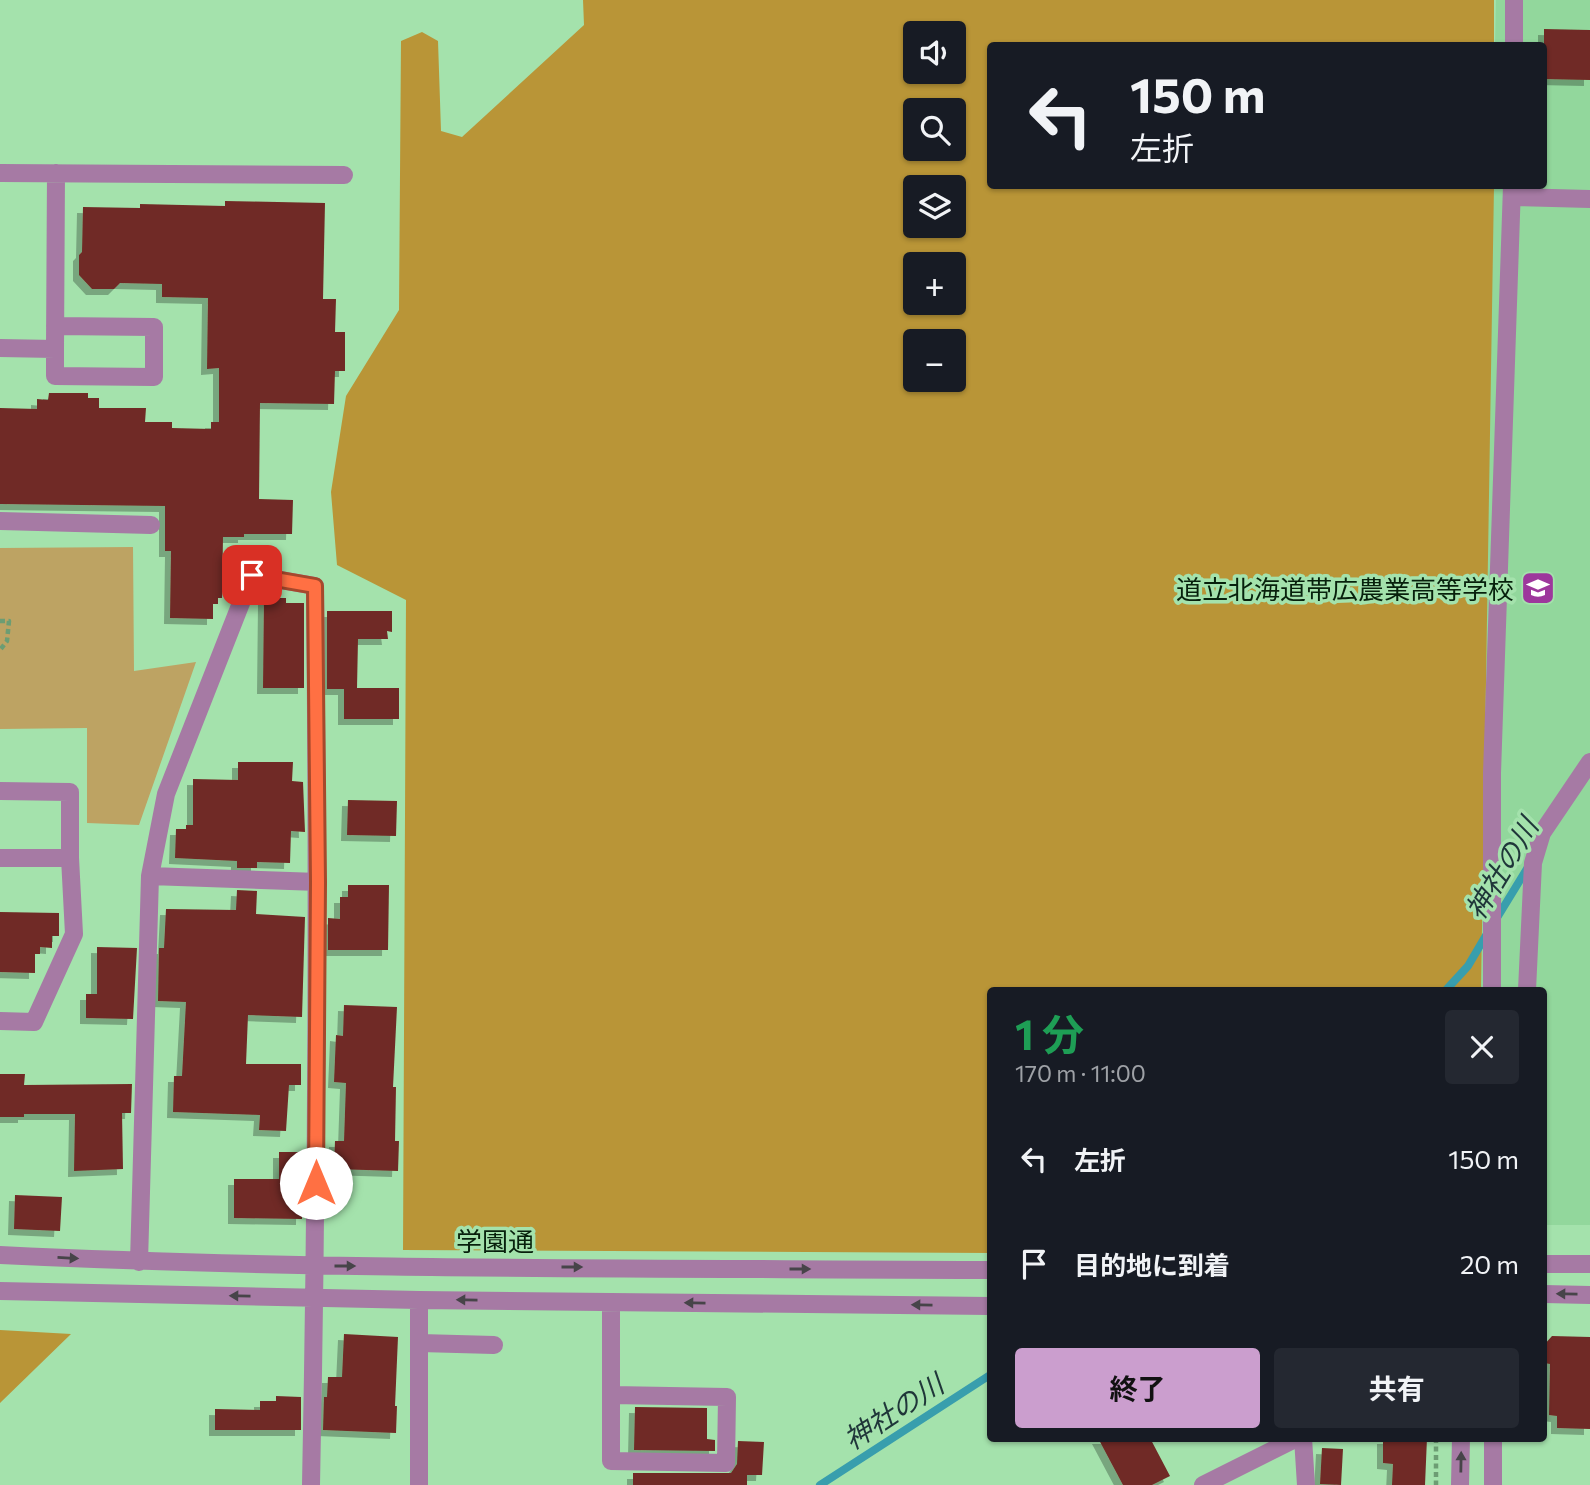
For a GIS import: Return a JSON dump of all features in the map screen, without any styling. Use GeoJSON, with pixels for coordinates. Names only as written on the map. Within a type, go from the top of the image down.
{"type":"FeatureCollection","features":[{"type":"Feature","properties":{"kind":"street"},"geometry":{"type":"LineString","coordinates":[[1514,0],[1514,42]]}},
{"type":"Feature","properties":{"kind":"street"},"geometry":{"type":"LineString","coordinates":[[0,173],[344,175]]}},
{"type":"Feature","properties":{"kind":"street"},"geometry":{"type":"LineString","coordinates":[[55,326],[154,327],[154,377],[55,376],[55,326],[56,173]]}},
{"type":"Feature","properties":{"kind":"street"},"geometry":{"type":"LineString","coordinates":[[1492,987],[1492,773],[1512,191],[1590,199]]}},
{"type":"Feature","properties":{"kind":"street"},"geometry":{"type":"LineString","coordinates":[[0,348],[55,349]]}},
{"type":"Feature","properties":{"kind":"street"},"geometry":{"type":"LineString","coordinates":[[0,521],[151,525]]}},
{"type":"Feature","properties":{"kind":"street"},"geometry":{"type":"LineString","coordinates":[[139,1262],[150,876],[166,794],[252,575],[315,586],[318,882],[312,1485]]}},
{"type":"Feature","properties":{"kind":"street"},"geometry":{"type":"LineString","coordinates":[[1527,987],[1533,863],[1542,833],[1590,762]]}},
{"type":"Feature","properties":{"kind":"street"},"geometry":{"type":"LineString","coordinates":[[0,791],[70,792],[74,934],[34,1023],[0,1021]]}},
{"type":"Feature","properties":{"kind":"street"},"geometry":{"type":"LineString","coordinates":[[0,858],[70,859]]}},
{"type":"Feature","properties":{"kind":"street"},"geometry":{"type":"LineString","coordinates":[[150,876],[318,882]]}},
{"type":"Feature","properties":{"kind":"street","name":"学園通"},"geometry":{"type":"LineString","coordinates":[[0,1255],[139,1262],[315,1265],[987,1270]]}},
{"type":"Feature","properties":{"kind":"street"},"geometry":{"type":"LineString","coordinates":[[1547,1264],[1590,1264]]}},
{"type":"Feature","properties":{"kind":"street"},"geometry":{"type":"LineString","coordinates":[[0,1291],[419,1300],[987,1306]]}},
{"type":"Feature","properties":{"kind":"street"},"geometry":{"type":"LineString","coordinates":[[1547,1294],[1590,1295]]}},
{"type":"Feature","properties":{"kind":"street"},"geometry":{"type":"LineString","coordinates":[[419,1300],[419,1485]]}},
{"type":"Feature","properties":{"kind":"street"},"geometry":{"type":"LineString","coordinates":[[611,1302],[611,1461],[726,1463],[727,1397],[612,1395]]}},
{"type":"Feature","properties":{"kind":"street"},"geometry":{"type":"LineString","coordinates":[[420,1343],[494,1345]]}},
{"type":"Feature","properties":{"kind":"street"},"geometry":{"type":"LineString","coordinates":[[1203,1485],[1289,1442]]}},
{"type":"Feature","properties":{"kind":"street"},"geometry":{"type":"LineString","coordinates":[[1303,1442],[1306,1485]]}},
{"type":"Feature","properties":{"kind":"street"},"geometry":{"type":"LineString","coordinates":[[1460,1485],[1461,1442]]}},
{"type":"Feature","properties":{"kind":"street"},"geometry":{"type":"LineString","coordinates":[[1493,1442],[1493,1485]]}},
{"type":"Feature","properties":{"kind":"path"},"geometry":{"type":"LineString","coordinates":[[0,621],[9,621],[7,641],[0,650]]}},
{"type":"Feature","properties":{"kind":"path"},"geometry":{"type":"LineString","coordinates":[[1436,1442],[1436,1485]]}},
{"type":"Feature","properties":{"kind":"shaded area"},"geometry":{"type":"Polygon","coordinates":[[[583,0],[1494,0],[1494,42],[987,42],[987,189],[1494,189],[1481,987],[987,987],[987,1253],[403,1250],[406,600],[337,565],[331,492],[346,396],[399,310],[401,41],[422,32],[438,41],[441,131],[462,137],[584,25],[583,0]]]}},
{"type":"Feature","properties":{"kind":"shaded area","name":"道立北海道帯広農業高等学校"},"geometry":{"type":"Polygon","coordinates":[[[1496,0],[1590,0],[1590,1225],[1547,1225],[1547,987],[1481,987],[1493,189],[1547,189],[1547,42],[1495,42],[1496,0]]]}},
{"type":"Feature","properties":{"kind":"shaded area"},"geometry":{"type":"Polygon","coordinates":[[[133,547],[134,671],[196,662],[139,825],[87,823],[87,728],[0,729],[0,548],[133,547]]]}},
{"type":"Feature","properties":{"kind":"shaded area"},"geometry":{"type":"Polygon","coordinates":[[[0,1330],[71,1334],[0,1403],[0,1330]]]}},
{"type":"Feature","properties":{"kind":"building"},"geometry":{"type":"Polygon","coordinates":[[[1544,29],[1590,30],[1590,80],[1547,79],[1547,42],[1544,42],[1544,29]]]}},
{"type":"Feature","properties":{"kind":"building"},"geometry":{"type":"Polygon","coordinates":[[[225,201],[325,203],[323,299],[336,299],[335,332],[345,332],[345,371],[335,371],[334,404],[260,403],[259,499],[293,500],[292,534],[223,537],[222,598],[218,598],[218,604],[213,604],[213,619],[170,618],[171,551],[165,551],[165,506],[0,504],[0,408],[37,409],[37,399],[48,400],[49,393],[88,393],[88,398],[99,398],[99,408],[146,408],[145,422],[172,422],[172,428],[211,429],[211,422],[219,422],[219,368],[207,369],[208,298],[162,297],[162,284],[120,283],[114,289],[92,289],[79,275],[79,255],[82,252],[83,207],[140,208],[140,204],[225,206],[225,201]]]}},
{"type":"Feature","properties":{"kind":"building"},"geometry":{"type":"Polygon","coordinates":[[[264,598],[286,598],[286,603],[304,603],[304,688],[263,688],[264,598]]]}},
{"type":"Feature","properties":{"kind":"building"},"geometry":{"type":"Polygon","coordinates":[[[327,611],[392,611],[392,632],[387,631],[388,639],[358,639],[357,688],[399,688],[399,719],[344,719],[344,689],[327,689],[327,611]]]}},
{"type":"Feature","properties":{"kind":"building"},"geometry":{"type":"Polygon","coordinates":[[[238,762],[293,762],[292,781],[303,782],[305,832],[291,831],[290,863],[257,862],[257,868],[237,868],[237,861],[175,858],[176,829],[186,829],[186,825],[193,825],[193,779],[238,780],[238,762]]]}},
{"type":"Feature","properties":{"kind":"building"},"geometry":{"type":"Polygon","coordinates":[[[348,800],[397,801],[396,836],[347,835],[348,800]]]}},
{"type":"Feature","properties":{"kind":"building"},"geometry":{"type":"Polygon","coordinates":[[[348,885],[389,885],[388,950],[328,950],[328,918],[340,919],[340,897],[348,897],[348,885]]]}},
{"type":"Feature","properties":{"kind":"building"},"geometry":{"type":"Polygon","coordinates":[[[237,890],[257,891],[256,914],[305,917],[302,1017],[248,1015],[246,1064],[301,1064],[301,1085],[289,1085],[286,1131],[259,1130],[260,1115],[173,1112],[174,1076],[182,1076],[186,1002],[158,1001],[159,948],[164,948],[166,909],[236,910],[237,890]]]}},
{"type":"Feature","properties":{"kind":"building"},"geometry":{"type":"Polygon","coordinates":[[[0,912],[59,913],[59,936],[52,936],[52,948],[40,947],[40,954],[35,954],[35,973],[0,972],[0,912]]]}},
{"type":"Feature","properties":{"kind":"building"},"geometry":{"type":"Polygon","coordinates":[[[97,947],[137,948],[133,1019],[86,1018],[86,994],[97,994],[97,947]]]}},
{"type":"Feature","properties":{"kind":"building"},"geometry":{"type":"Polygon","coordinates":[[[344,1005],[397,1007],[393,1087],[396,1087],[395,1141],[399,1141],[398,1171],[334,1169],[335,1141],[344,1141],[346,1083],[334,1082],[336,1035],[343,1036],[344,1005]]]}},
{"type":"Feature","properties":{"kind":"building"},"geometry":{"type":"Polygon","coordinates":[[[0,1074],[25,1074],[24,1085],[132,1084],[131,1113],[122,1113],[123,1169],[74,1171],[75,1114],[0,1117],[0,1074]]]}},
{"type":"Feature","properties":{"kind":"building"},"geometry":{"type":"Polygon","coordinates":[[[279,1152],[303,1152],[302,1219],[234,1218],[234,1179],[279,1179],[279,1152]]]}},
{"type":"Feature","properties":{"kind":"building"},"geometry":{"type":"Polygon","coordinates":[[[15,1195],[62,1197],[60,1231],[14,1229],[15,1195]]]}},
{"type":"Feature","properties":{"kind":"building"},"geometry":{"type":"Polygon","coordinates":[[[344,1334],[398,1337],[396,1433],[323,1430],[324,1397],[327,1397],[328,1377],[342,1377],[344,1334]]]}},
{"type":"Feature","properties":{"kind":"building"},"geometry":{"type":"Polygon","coordinates":[[[1552,1336],[1590,1337],[1590,1429],[1557,1428],[1557,1416],[1549,1415],[1550,1364],[1547,1364],[1547,1342],[1552,1336]]]}},
{"type":"Feature","properties":{"kind":"building"},"geometry":{"type":"Polygon","coordinates":[[[276,1396],[301,1397],[301,1430],[215,1430],[215,1409],[260,1410],[260,1401],[276,1401],[276,1396]]]}},
{"type":"Feature","properties":{"kind":"building"},"geometry":{"type":"Polygon","coordinates":[[[635,1407],[707,1408],[707,1439],[715,1440],[715,1451],[634,1450],[635,1407]]]}},
{"type":"Feature","properties":{"kind":"building"},"geometry":{"type":"Polygon","coordinates":[[[738,1441],[764,1442],[762,1475],[747,1475],[747,1485],[633,1485],[633,1473],[731,1473],[737,1464],[738,1441]]]}},
{"type":"Feature","properties":{"kind":"building"},"geometry":{"type":"Polygon","coordinates":[[[1100,1442],[1152,1442],[1170,1476],[1152,1485],[1123,1485],[1100,1442]]]}},
{"type":"Feature","properties":{"kind":"building"},"geometry":{"type":"Polygon","coordinates":[[[1383,1442],[1427,1442],[1425,1485],[1392,1485],[1393,1464],[1383,1463],[1383,1442]]]}},
{"type":"Feature","properties":{"kind":"building"},"geometry":{"type":"Polygon","coordinates":[[[1322,1448],[1343,1449],[1341,1485],[1320,1484],[1322,1448]]]}},
{"type":"Feature","properties":{"kind":"waterway","name":"神社の川"},"geometry":{"type":"LineString","coordinates":[[1495,921],[1528,867]]}},
{"type":"Feature","properties":{"kind":"waterway","name":"神社の川"},"geometry":{"type":"LineString","coordinates":[[1449,987],[1468,966],[1488,932]]}},
{"type":"Feature","properties":{"kind":"waterway","name":"神社の川"},"geometry":{"type":"LineString","coordinates":[[820,1485],[987,1377]]}},
{"type":"Feature","properties":{"kind":"place","name":"道立北海道帯広農業高等学校"},"geometry":{"type":"Point","coordinates":[1538,588]}},
{"type":"Feature","properties":{"kind":"route"},"geometry":{"type":"LineString","coordinates":[[252,575],[315,586],[318,882],[316,1183]]}}]}
